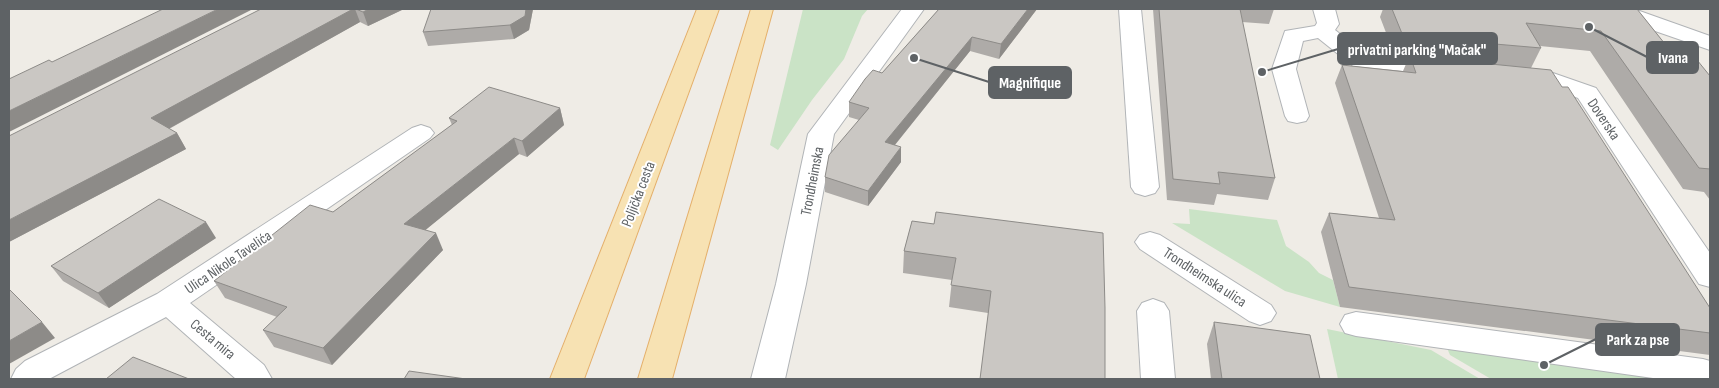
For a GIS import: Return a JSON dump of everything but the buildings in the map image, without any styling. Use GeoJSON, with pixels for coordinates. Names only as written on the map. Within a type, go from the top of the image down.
{"type":"FeatureCollection","features":[{"type":"Feature","properties":{"kind":"main road","name":"Poljička cesta"},"geometry":{"type":"LineString","coordinates":[[567,379],[708,9]]}},
{"type":"Feature","properties":{"kind":"main road"},"geometry":{"type":"LineString","coordinates":[[655,379],[762,9]]}},
{"type":"Feature","properties":{"kind":"street","name":"Trondheimska"},"geometry":{"type":"LineString","coordinates":[[768,379],[791,284],[821,134],[913,9]]}},
{"type":"Feature","properties":{"kind":"street"},"geometry":{"type":"LineString","coordinates":[[1130,9],[1145,187]]}},
{"type":"Feature","properties":{"kind":"street"},"geometry":{"type":"LineString","coordinates":[[1614,9],[1710,43]]}},
{"type":"Feature","properties":{"kind":"street"},"geometry":{"type":"LineString","coordinates":[[1297,116],[1284,69],[1293,36],[1323,20],[1361,61],[1465,71]]}},
{"type":"Feature","properties":{"kind":"street","name":"Doverska"},"geometry":{"type":"LineString","coordinates":[[1503,75],[1550,80],[1587,93],[1710,276]]}},
{"type":"Feature","properties":{"kind":"street","name":"Ulica Nikole Tavelića"},"geometry":{"type":"LineString","coordinates":[[28,379],[37,370],[168,302],[421,133]]}},
{"type":"Feature","properties":{"kind":"street","name":"Trondheimska ulica"},"geometry":{"type":"LineString","coordinates":[[1150,242],[1260,313]]}},
{"type":"Feature","properties":{"kind":"street","name":"Cesta mira"},"geometry":{"type":"LineString","coordinates":[[168,302],[211,337],[252,374],[254,379]]}},
{"type":"Feature","properties":{"kind":"street"},"geometry":{"type":"LineString","coordinates":[[1153,311],[1158,379]]}},
{"type":"Feature","properties":{"kind":"street"},"geometry":{"type":"LineString","coordinates":[[1356,324],[1703,372]]}},
{"type":"Feature","properties":{"kind":"green space"},"geometry":{"type":"Polygon","coordinates":[[[803,9],[868,9],[862,16],[844,59],[812,100],[778,150],[770,145],[803,9]]]}},
{"type":"Feature","properties":{"kind":"green space"},"geometry":{"type":"Polygon","coordinates":[[[1189,209],[1277,220],[1286,246],[1309,262],[1319,273],[1333,280],[1340,307],[1285,291],[1172,223],[1190,224],[1189,209]]]}},
{"type":"Feature","properties":{"kind":"green space"},"geometry":{"type":"Polygon","coordinates":[[[1327,329],[1431,350],[1480,379],[1338,379],[1327,329]]]}},
{"type":"Feature","properties":{"kind":"green space"},"geometry":{"type":"Polygon","coordinates":[[[1444,341],[1698,375],[1700,379],[1491,379],[1450,355],[1444,341]]]}},
{"type":"Feature","properties":{"kind":"place","name":"Ivana"},"geometry":{"type":"Point","coordinates":[1589,27]}},
{"type":"Feature","properties":{"kind":"place","name":"Magnifique"},"geometry":{"type":"Point","coordinates":[914,58]}},
{"type":"Feature","properties":{"kind":"place","name":"privatni parking \"Mačak\""},"geometry":{"type":"Point","coordinates":[1262,72]}},
{"type":"Feature","properties":{"kind":"place","name":"Park za pse"},"geometry":{"type":"Point","coordinates":[1544,365]}}]}
